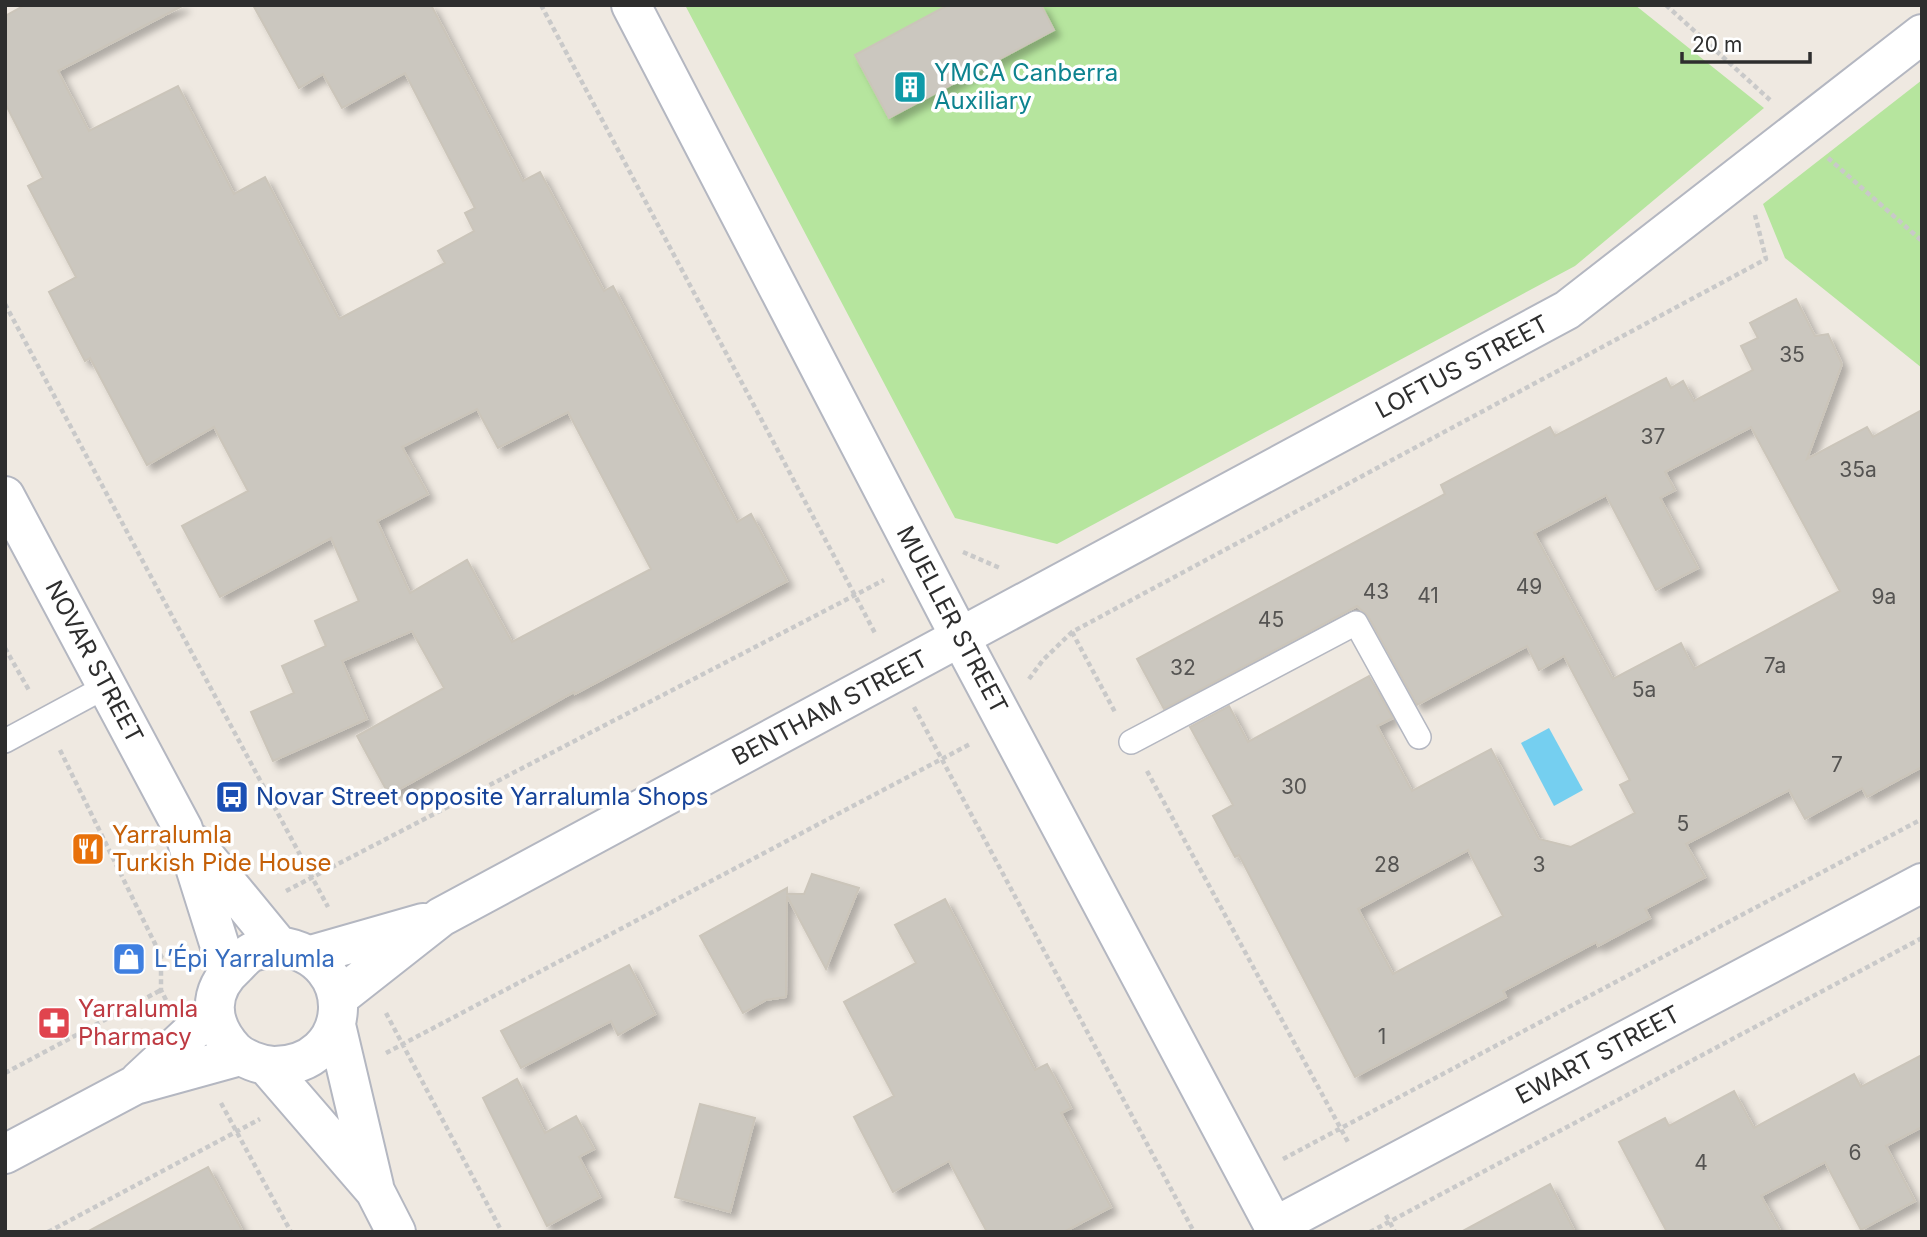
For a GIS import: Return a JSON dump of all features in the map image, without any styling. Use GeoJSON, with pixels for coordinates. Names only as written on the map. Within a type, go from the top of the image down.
{"type":"FeatureCollection","features":[{"type":"Feature","properties":{"kind":"street","name":"MUELLER STREET"},"geometry":{"type":"LineString","coordinates":[[631,5],[920,561],[1275,1229]]}},
{"type":"Feature","properties":{"kind":"street","name":"LOFTUS STREET"},"geometry":{"type":"LineString","coordinates":[[960,637],[1567,310],[1921,35]]}},
{"type":"Feature","properties":{"kind":"street","name":"NOVAR STREET"},"geometry":{"type":"LineString","coordinates":[[5,496],[183,829],[228,972]]}},
{"type":"Feature","properties":{"kind":"street","name":"BENTHAM STREET"},"geometry":{"type":"LineString","coordinates":[[347,986],[441,917],[960,637]]}},
{"type":"Feature","properties":{"kind":"street","name":"NOVAR STREET"},"geometry":{"type":"LineString","coordinates":[[183,829],[250,910],[295,950]]}},
{"type":"Feature","properties":{"kind":"street","name":"EWART STREET"},"geometry":{"type":"LineString","coordinates":[[1275,1229],[1922,883]]}},
{"type":"Feature","properties":{"kind":"street"},"geometry":{"type":"LineString","coordinates":[[347,986],[295,950],[250,953],[228,972],[217,990],[214,1011],[222,1036],[297,1101],[375,1191],[396,1232]]}},
{"type":"Feature","properties":{"kind":"street"},"geometry":{"type":"LineString","coordinates":[[135,1085],[254,1061],[289,1066],[309,1058],[326,1044],[347,986]]}},
{"type":"Feature","properties":{"kind":"street"},"geometry":{"type":"LineString","coordinates":[[347,986],[348,1076],[375,1191]]}},
{"type":"Feature","properties":{"kind":"street"},"geometry":{"type":"LineString","coordinates":[[5,1154],[135,1085],[214,1011]]}},
{"type":"Feature","properties":{"kind":"lane"},"geometry":{"type":"LineString","coordinates":[[1131,742],[1356,623],[1419,737]]}},
{"type":"Feature","properties":{"kind":"lane"},"geometry":{"type":"LineString","coordinates":[[5,741],[107,686]]}},
{"type":"Feature","properties":{"kind":"path"},"geometry":{"type":"LineString","coordinates":[[541,5],[1194,1232]]}},
{"type":"Feature","properties":{"kind":"path"},"geometry":{"type":"LineString","coordinates":[[1666,5],[1778,108]]}},
{"type":"Feature","properties":{"kind":"path"},"geometry":{"type":"LineString","coordinates":[[1820,150],[1922,241]]}},
{"type":"Feature","properties":{"kind":"path"},"geometry":{"type":"LineString","coordinates":[[5,304],[312,878],[347,986],[403,1042],[502,1232]]}},
{"type":"Feature","properties":{"kind":"path"},"geometry":{"type":"LineString","coordinates":[[250,910],[952,545],[994,568],[1005,568]]}},
{"type":"Feature","properties":{"kind":"path"},"geometry":{"type":"LineString","coordinates":[[1072,632],[1395,1232]]}},
{"type":"Feature","properties":{"kind":"path"},"geometry":{"type":"LineString","coordinates":[[5,648],[45,719],[161,956]]}},
{"type":"Feature","properties":{"kind":"path"},"geometry":{"type":"LineString","coordinates":[[348,1076],[403,1042],[1007,725]]}},
{"type":"Feature","properties":{"kind":"path"},"geometry":{"type":"LineString","coordinates":[[1248,1178],[1922,819]]}},
{"type":"Feature","properties":{"kind":"path"},"geometry":{"type":"LineString","coordinates":[[1370,1232],[1922,938]]}},
{"type":"Feature","properties":{"kind":"path"},"geometry":{"type":"LineString","coordinates":[[5,1073],[161,990]]}},
{"type":"Feature","properties":{"kind":"path"},"geometry":{"type":"LineString","coordinates":[[48,1232],[297,1101]]}},
{"type":"Feature","properties":{"kind":"green space"},"geometry":{"type":"Polygon","coordinates":[[[685,5],[1635,5],[1764,108],[1575,266],[1057,544],[955,518],[685,5]]]}},
{"type":"Feature","properties":{"kind":"green space"},"geometry":{"type":"Polygon","coordinates":[[[1922,80],[1922,368],[1785,258],[1763,204],[1922,80]]]}},
{"type":"Feature","properties":{"kind":"water"},"geometry":{"type":"Polygon","coordinates":[[[1549,728],[1583,790],[1554,806],[1521,743],[1549,728]]]}},
{"type":"Feature","properties":{"kind":"building"},"geometry":{"type":"Polygon","coordinates":[[[25,5],[184,5],[58,71],[89,131],[178,86],[234,194],[265,177],[339,319],[445,263],[438,251],[474,231],[465,213],[475,208],[405,73],[342,108],[323,74],[299,88],[253,5],[431,5],[523,181],[540,172],[604,291],[613,286],[737,522],[751,514],[787,581],[575,694],[574,692],[389,795],[357,736],[444,688],[412,631],[342,661],[367,719],[273,761],[251,712],[294,693],[282,666],[326,646],[315,621],[359,601],[331,538],[220,597],[182,526],[248,491],[214,427],[147,465],[90,358],[85,361],[49,292],[76,277],[28,186],[43,178],[5,103],[5,16],[25,5]],[[477,409],[402,447],[428,494],[377,521],[410,593],[467,560],[512,642],[651,569],[568,412],[498,448],[477,409]]]}},
{"type":"Feature","properties":{"kind":"building","name":"YMCA Canberra Auxiliary"},"geometry":{"type":"Polygon","coordinates":[[[948,5],[1041,5],[1054,30],[889,118],[855,55],[948,5]]]}},
{"type":"Feature","properties":{"kind":"building"},"geometry":{"type":"Polygon","coordinates":[[[1796,299],[1815,336],[1828,334],[1842,364],[1807,459],[1867,427],[1873,437],[1922,410],[1922,767],[1867,797],[1862,788],[1805,819],[1789,790],[1686,844],[1705,877],[1645,909],[1650,918],[1598,946],[1596,942],[1503,991],[1506,997],[1355,1077],[1239,855],[1235,857],[1213,816],[1233,805],[1190,727],[1229,706],[1248,742],[1369,676],[1393,718],[1377,726],[1412,791],[1491,749],[1539,839],[1571,847],[1635,813],[1620,785],[1630,780],[1564,656],[1539,670],[1527,646],[1417,705],[1368,616],[1357,606],[1164,709],[1137,659],[1445,494],[1441,485],[1550,427],[1555,436],[1666,378],[1671,388],[1683,381],[1694,401],[1753,370],[1741,346],[1758,338],[1750,323],[1796,299]],[[1751,427],[1665,472],[1675,490],[1660,498],[1698,568],[1656,590],[1606,495],[1534,533],[1613,679],[1681,643],[1694,669],[1840,591],[1751,427]],[[1468,850],[1358,909],[1393,974],[1503,916],[1468,850]]]}},
{"type":"Feature","properties":{"kind":"building"},"geometry":{"type":"Polygon","coordinates":[[[812,874],[859,888],[826,969],[787,896],[786,997],[766,1000],[743,1013],[700,936],[787,888],[787,894],[804,894],[812,874]]]}},
{"type":"Feature","properties":{"kind":"building"},"geometry":{"type":"Polygon","coordinates":[[[945,899],[1035,1070],[1047,1064],[1071,1108],[1061,1113],[1111,1207],[1064,1232],[987,1232],[949,1161],[893,1192],[854,1117],[894,1096],[844,1002],[916,963],[895,925],[945,899]]]}},
{"type":"Feature","properties":{"kind":"building"},"geometry":{"type":"Polygon","coordinates":[[[629,965],[655,1014],[618,1035],[611,1021],[521,1068],[501,1031],[629,965]]]}},
{"type":"Feature","properties":{"kind":"building"},"geometry":{"type":"Polygon","coordinates":[[[1922,1055],[1922,1127],[1886,1146],[1915,1201],[1861,1230],[1825,1162],[1761,1196],[1781,1232],[1667,1232],[1619,1142],[1665,1118],[1669,1126],[1734,1091],[1754,1128],[1854,1074],[1861,1087],[1922,1055]]]}},
{"type":"Feature","properties":{"kind":"building"},"geometry":{"type":"Polygon","coordinates":[[[517,1079],[545,1133],[576,1116],[594,1149],[579,1157],[600,1197],[547,1226],[483,1098],[517,1079]]]}},
{"type":"Feature","properties":{"kind":"building"},"geometry":{"type":"Polygon","coordinates":[[[700,1104],[755,1118],[730,1212],[675,1197],[700,1104]]]}},
{"type":"Feature","properties":{"kind":"building"},"geometry":{"type":"Polygon","coordinates":[[[208,1167],[243,1232],[87,1232],[208,1167]]]}},
{"type":"Feature","properties":{"kind":"building"},"geometry":{"type":"Polygon","coordinates":[[[1550,1184],[1575,1232],[1461,1232],[1550,1184]]]}},
{"type":"Feature","properties":{"kind":"place","name":"YMCA Canberra Auxiliary"},"geometry":{"type":"Point","coordinates":[910,87]}},
{"type":"Feature","properties":{"kind":"place","name":"Novar Street opposite Yarralumla Shops"},"geometry":{"type":"Point","coordinates":[232,797]}},
{"type":"Feature","properties":{"kind":"place","name":"Yarralumla Turkish Pide House"},"geometry":{"type":"Point","coordinates":[88,849]}},
{"type":"Feature","properties":{"kind":"place","name":"L’Épi Yarralumla"},"geometry":{"type":"Point","coordinates":[129,959]}},
{"type":"Feature","properties":{"kind":"place","name":"Yarralumla Pharmacy"},"geometry":{"type":"Point","coordinates":[54,1023]}}]}
